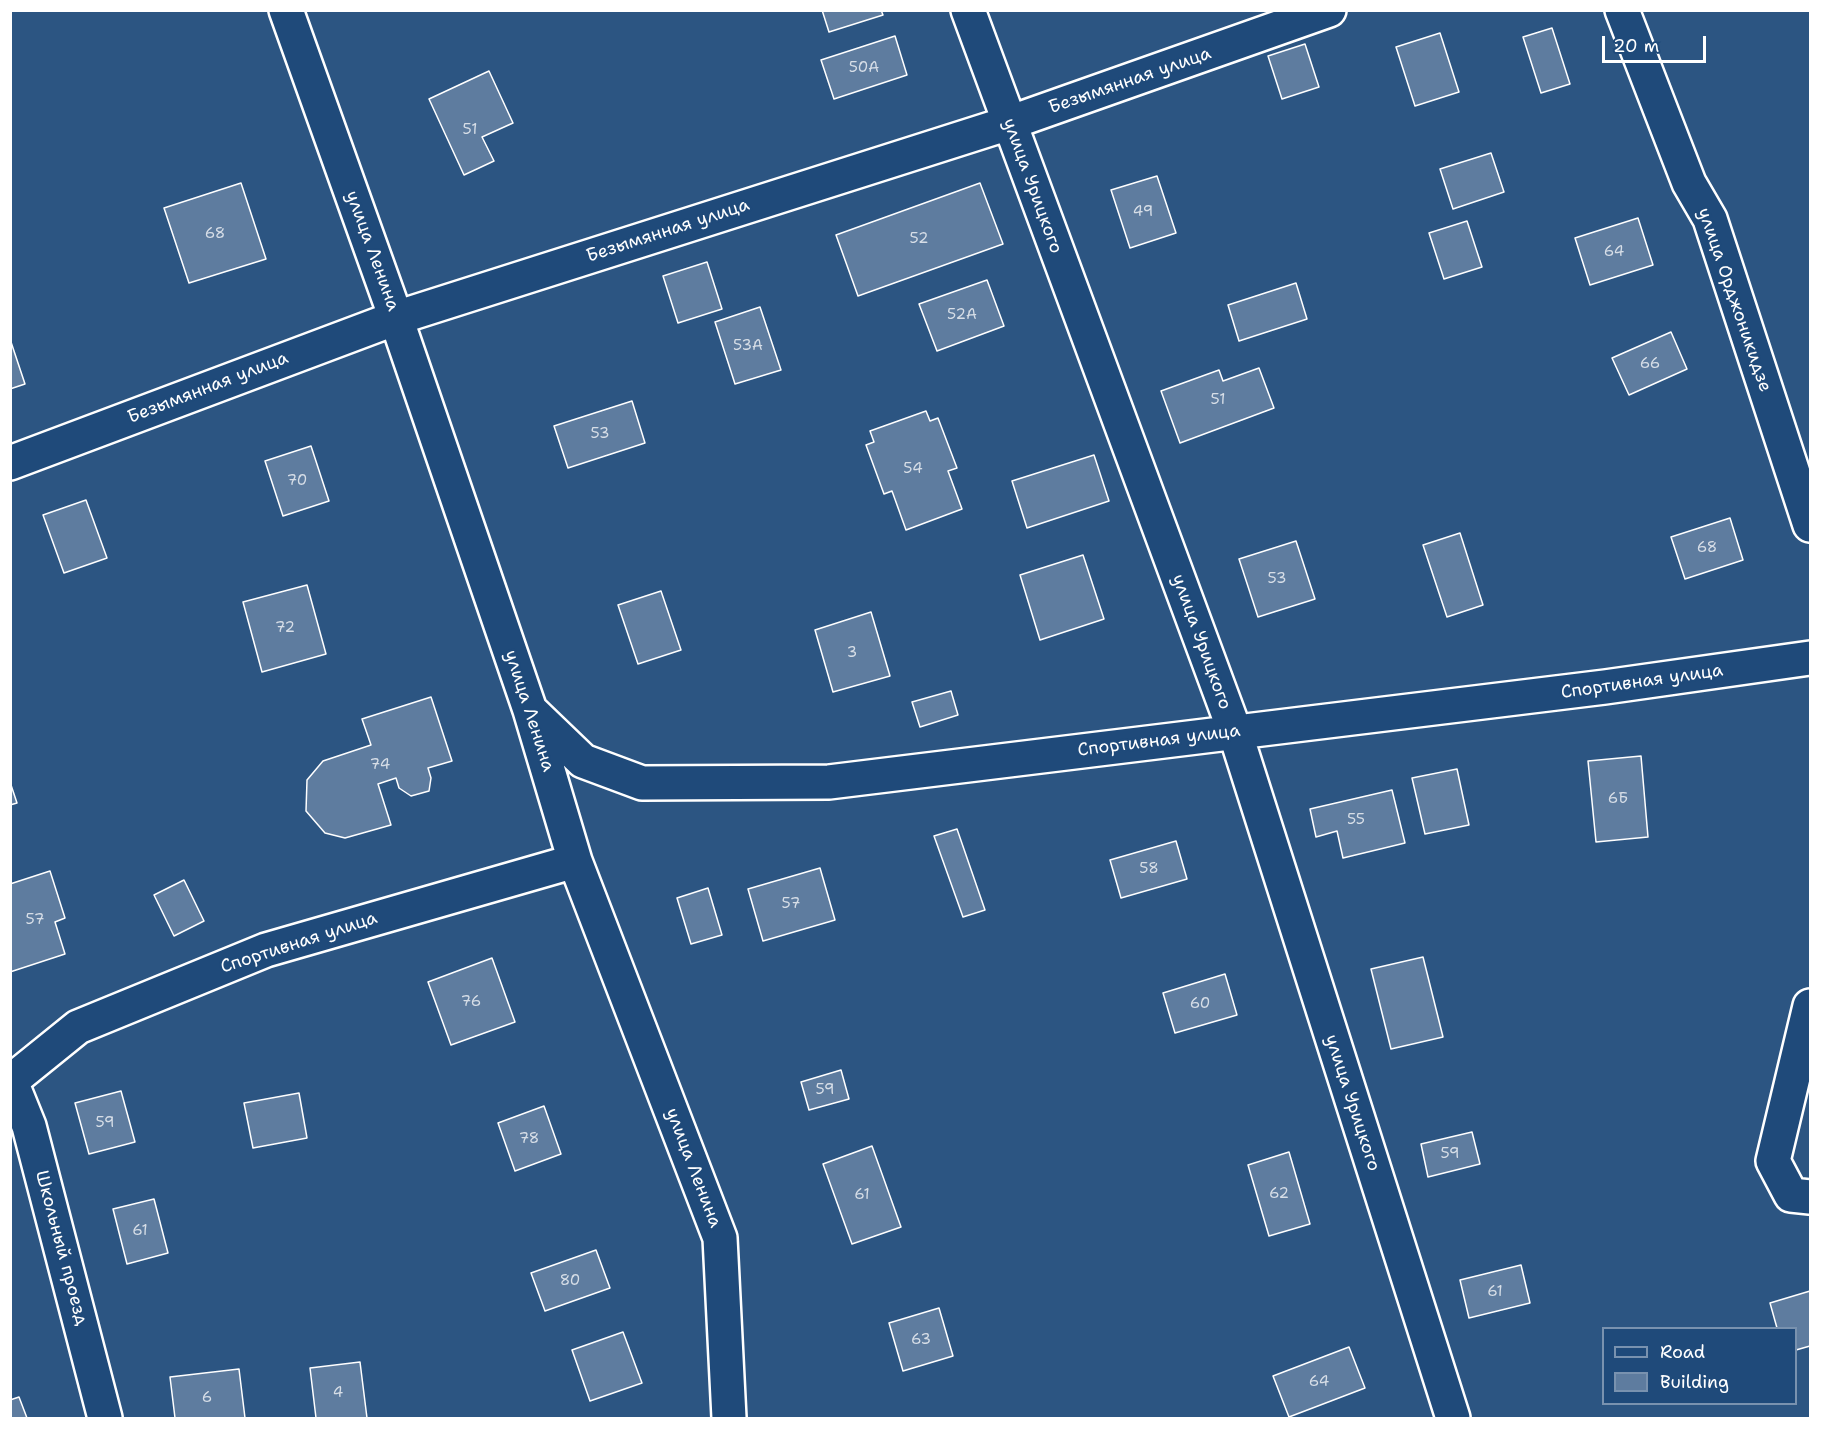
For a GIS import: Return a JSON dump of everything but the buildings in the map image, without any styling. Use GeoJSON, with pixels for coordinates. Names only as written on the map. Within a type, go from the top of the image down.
{"type":"FeatureCollection","features":[{"type":"Feature","properties":{"kind":"street","name":"улица Ленина"},"geometry":{"type":"LineString","coordinates":[[286,10],[396,318],[530,710],[575,861],[720,1238],[729,1419]]}},
{"type":"Feature","properties":{"kind":"street","name":"улица Урицкого"},"geometry":{"type":"LineString","coordinates":[[968,10],[1234,732],[1453,1419]]}},
{"type":"Feature","properties":{"kind":"street","name":"Безымянная улица"},"geometry":{"type":"LineString","coordinates":[[10,463],[396,318],[1009,123],[1329,10]]}},
{"type":"Feature","properties":{"kind":"street","name":"улица Орджоникидзе"},"geometry":{"type":"LineString","coordinates":[[1622,10],[1689,183],[1710,219],[1810,525]]}},
{"type":"Feature","properties":{"kind":"street","name":"Спортивная улица"},"geometry":{"type":"LineString","coordinates":[[530,710],[584,761],[642,783],[829,782],[1605,687],[1810,658]]}},
{"type":"Feature","properties":{"kind":"street","name":"Спортивная улица"},"geometry":{"type":"LineString","coordinates":[[11,1081],[78,1027],[266,950],[575,861]]}},
{"type":"Feature","properties":{"kind":"street"},"geometry":{"type":"LineString","coordinates":[[1801,1196],[1773,1161],[1810,1006]]}},
{"type":"Feature","properties":{"kind":"street","name":"Школьный проезд"},"geometry":{"type":"LineString","coordinates":[[11,1081],[29,1126],[105,1419]]}}]}
